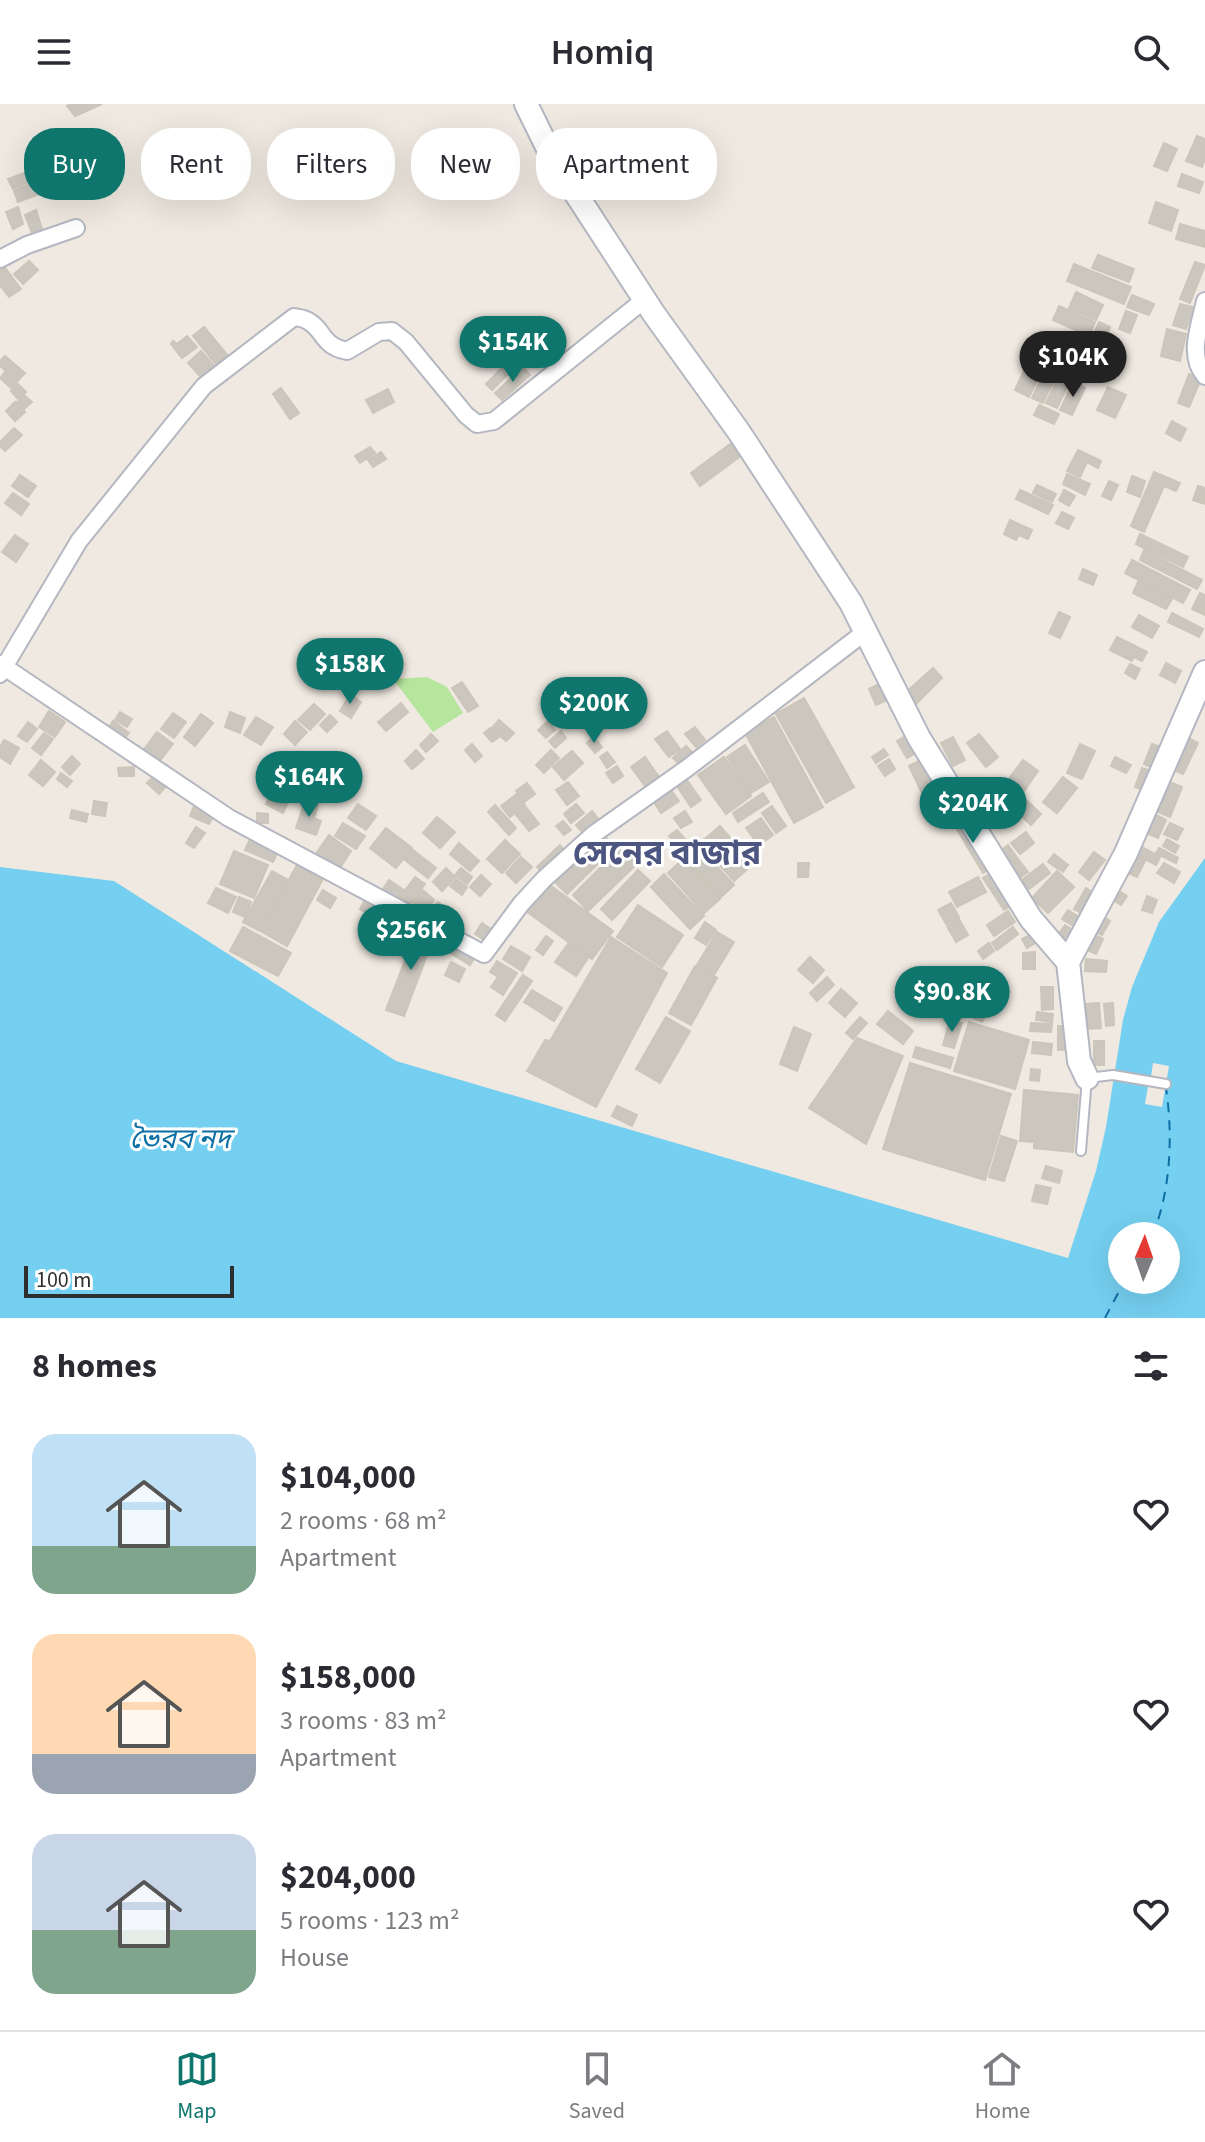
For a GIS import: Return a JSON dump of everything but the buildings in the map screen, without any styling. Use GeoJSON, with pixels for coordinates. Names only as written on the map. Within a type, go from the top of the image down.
{"type":"FeatureCollection","features":[{"type":"Feature","properties":{"kind":"main road"},"geometry":{"type":"LineString","coordinates":[[526,104],[552,157],[644,300],[739,432],[851,603],[919,738],[1031,919],[1068,962]]}},
{"type":"Feature","properties":{"kind":"main road"},"geometry":{"type":"LineString","coordinates":[[1087,1078],[1079,1061],[1068,962],[1126,853],[1205,672]]}},
{"type":"Feature","properties":{"kind":"street"},"geometry":{"type":"LineString","coordinates":[[0,259],[27,245],[76,228]]}},
{"type":"Feature","properties":{"kind":"street"},"geometry":{"type":"LineString","coordinates":[[644,300],[494,421],[477,424],[466,415],[406,342],[392,331],[379,332],[347,351],[335,348],[323,339],[310,321],[294,317],[204,386],[79,541],[1,668],[229,818],[484,954],[521,904],[594,834],[686,769],[865,632]]}},
{"type":"Feature","properties":{"kind":"street"},"geometry":{"type":"LineString","coordinates":[[1205,301],[1195,356],[1205,376]]}},
{"type":"Feature","properties":{"kind":"lane"},"geometry":{"type":"LineString","coordinates":[[1081,1151],[1087,1078],[1113,1075],[1166,1084]]}},
{"type":"Feature","properties":{"kind":"green space"},"geometry":{"type":"Polygon","coordinates":[[[427,677],[447,687],[463,713],[433,732],[393,679],[427,677]]]}},
{"type":"Feature","properties":{"kind":"water","name":"ভৈরব নদ"},"geometry":{"type":"Polygon","coordinates":[[[1205,858],[1205,1318],[0,1318],[0,867],[114,881],[396,1061],[1068,1258],[1096,1171],[1123,1020],[1132,987],[1159,922],[1205,858]]]}},
{"type":"Feature","properties":{"kind":"pier"},"geometry":{"type":"Polygon","coordinates":[[[1153,1063],[1169,1066],[1162,1107],[1145,1104],[1148,1086],[1112,1080],[1114,1071],[1151,1077],[1153,1063]]]}},
{"type":"Feature","properties":{"kind":"ferry route"},"geometry":{"type":"LineString","coordinates":[[1157,1222],[1169,1163],[1166,1088]]}},
{"type":"Feature","properties":{"kind":"ferry route"},"geometry":{"type":"LineString","coordinates":[[1105,1318],[1118,1294]]}},
{"type":"Feature","properties":{"kind":"district","name":"সেনের বাজার"},"geometry":{"type":"Point","coordinates":[667,852]}}]}
